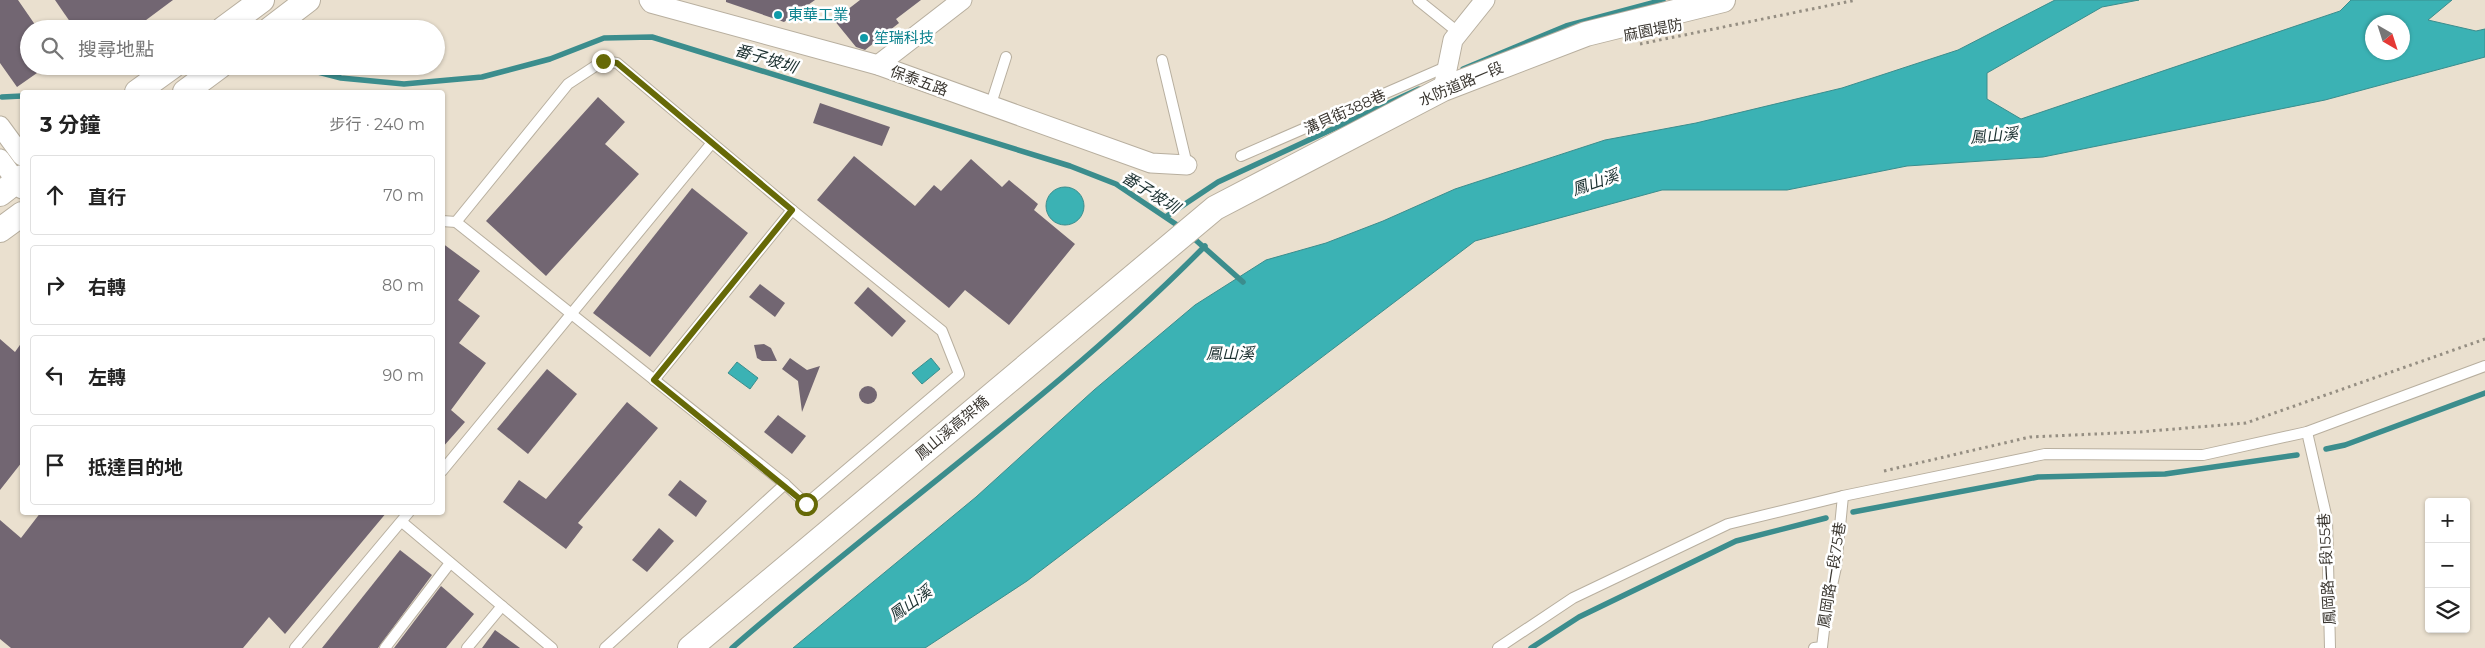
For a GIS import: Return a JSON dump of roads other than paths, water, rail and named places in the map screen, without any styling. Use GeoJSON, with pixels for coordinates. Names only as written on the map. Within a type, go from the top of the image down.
{"type":"FeatureCollection","features":[{"type":"Feature","properties":{"kind":"street"},"geometry":{"type":"LineString","coordinates":[[235,20],[262,0]]}},
{"type":"Feature","properties":{"kind":"street"},"geometry":{"type":"LineString","coordinates":[[282,20],[308,0]]}},
{"type":"Feature","properties":{"kind":"street","name":"保泰五路"},"geometry":{"type":"LineString","coordinates":[[649,0],[651,3],[878,66],[1151,163],[1187,165]]}},
{"type":"Feature","properties":{"kind":"street"},"geometry":{"type":"LineString","coordinates":[[878,66],[962,0]]}},
{"type":"Feature","properties":{"kind":"street"},"geometry":{"type":"LineString","coordinates":[[1443,89],[1453,40],[1485,0]]}},
{"type":"Feature","properties":{"kind":"street","name":"水防道路一段"},"geometry":{"type":"LineString","coordinates":[[1215,208],[1443,89],[1586,34],[1723,0]]}},
{"type":"Feature","properties":{"kind":"street"},"geometry":{"type":"LineString","coordinates":[[140,90],[161,75]]}},
{"type":"Feature","properties":{"kind":"street"},"geometry":{"type":"LineString","coordinates":[[188,90],[208,75]]}},
{"type":"Feature","properties":{"kind":"street"},"geometry":{"type":"LineString","coordinates":[[0,126],[20,153]]}},
{"type":"Feature","properties":{"kind":"street"},"geometry":{"type":"LineString","coordinates":[[0,159],[15,185]]}},
{"type":"Feature","properties":{"kind":"street","name":"鳳山溪高架橋"},"geometry":{"type":"LineString","coordinates":[[690,648],[1215,208]]}},
{"type":"Feature","properties":{"kind":"street"},"geometry":{"type":"LineString","coordinates":[[0,230],[20,215]]}},
{"type":"Feature","properties":{"kind":"lane"},"geometry":{"type":"LineString","coordinates":[[1418,0],[1459,33]]}},
{"type":"Feature","properties":{"kind":"lane"},"geometry":{"type":"LineString","coordinates":[[990,107],[1006,57]]}},
{"type":"Feature","properties":{"kind":"lane"},"geometry":{"type":"LineString","coordinates":[[1162,60],[1187,165]]}},
{"type":"Feature","properties":{"kind":"lane"},"geometry":{"type":"LineString","coordinates":[[445,221],[456,222],[570,315],[785,484],[806,504],[959,374],[942,330],[711,144],[617,63],[603,61],[568,84],[456,222]]}},
{"type":"Feature","properties":{"kind":"lane","name":"溝貝街388巷"},"geometry":{"type":"LineString","coordinates":[[1241,156],[1448,66]]}},
{"type":"Feature","properties":{"kind":"lane"},"geometry":{"type":"LineString","coordinates":[[445,467],[711,144]]}},
{"type":"Feature","properties":{"kind":"lane"},"geometry":{"type":"LineString","coordinates":[[654,380],[792,210]]}},
{"type":"Feature","properties":{"kind":"lane"},"geometry":{"type":"LineString","coordinates":[[1498,648],[1573,598],[1728,524],[1843,496],[2045,454],[2203,454],[2307,432],[2485,366]]}},
{"type":"Feature","properties":{"kind":"lane","name":"鳳岡路一段155巷"},"geometry":{"type":"LineString","coordinates":[[2307,432],[2327,519],[2330,648]]}},
{"type":"Feature","properties":{"kind":"lane"},"geometry":{"type":"LineString","coordinates":[[605,648],[785,484]]}},
{"type":"Feature","properties":{"kind":"lane","name":"鳳岡路一段75巷"},"geometry":{"type":"LineString","coordinates":[[1814,648],[1822,647],[1826,613],[1836,567],[1843,496]]}},
{"type":"Feature","properties":{"kind":"lane"},"geometry":{"type":"LineString","coordinates":[[295,648],[407,515]]}},
{"type":"Feature","properties":{"kind":"lane"},"geometry":{"type":"LineString","coordinates":[[402,522],[552,648]]}},
{"type":"Feature","properties":{"kind":"lane"},"geometry":{"type":"LineString","coordinates":[[385,648],[450,562]]}},
{"type":"Feature","properties":{"kind":"lane"},"geometry":{"type":"LineString","coordinates":[[468,648],[502,606]]}},
{"type":"Feature","properties":{"kind":"water","name":"鳳山溪"},"geometry":{"type":"Polygon","coordinates":[[[2055,0],[2139,0],[2102,7],[1987,73],[1987,99],[2021,119],[2340,11],[2351,0],[2452,0],[2428,20],[2476,31],[2485,29],[2485,57],[2325,100],[2043,157],[1907,166],[1787,190],[1662,190],[1475,241],[1027,581],[925,648],[793,648],[976,497],[1094,390],[1195,305],[1266,260],[1326,243],[1383,221],[1455,189],[1605,140],[1696,123],[1842,88],[1958,50],[2055,0]]]}},
{"type":"Feature","properties":{"kind":"water"},"geometry":{"type":"Polygon","coordinates":[[[1065,187],[1078,193],[1084,206],[1078,219],[1065,225],[1052,219],[1046,206],[1052,193],[1065,187]]]}},
{"type":"Feature","properties":{"kind":"water"},"geometry":{"type":"Polygon","coordinates":[[[931,358],[940,369],[922,384],[912,373],[931,358]]]}},
{"type":"Feature","properties":{"kind":"water"},"geometry":{"type":"Polygon","coordinates":[[[737,362],[758,378],[750,389],[728,373],[737,362]]]}},
{"type":"Feature","properties":{"kind":"waterway"},"geometry":{"type":"LineString","coordinates":[[1463,69],[1566,26],[1663,0]]}},
{"type":"Feature","properties":{"kind":"waterway","name":"番子坡圳"},"geometry":{"type":"LineString","coordinates":[[330,75],[341,78],[404,84],[482,77],[550,59],[604,38],[652,37],[1070,166],[1116,184],[1183,229]]}},
{"type":"Feature","properties":{"kind":"waterway"},"geometry":{"type":"LineString","coordinates":[[1167,216],[1218,182],[1419,89]]}},
{"type":"Feature","properties":{"kind":"waterway","name":"番子坡圳"},"geometry":{"type":"LineString","coordinates":[[2,97],[20,96]]}},
{"type":"Feature","properties":{"kind":"waterway"},"geometry":{"type":"LineString","coordinates":[[1190,235],[1243,282]]}},
{"type":"Feature","properties":{"kind":"waterway"},"geometry":{"type":"LineString","coordinates":[[732,648],[1092,352],[1205,246]]}},
{"type":"Feature","properties":{"kind":"waterway"},"geometry":{"type":"LineString","coordinates":[[2326,449],[2345,445],[2485,393]]}},
{"type":"Feature","properties":{"kind":"waterway"},"geometry":{"type":"LineString","coordinates":[[1853,512],[2038,477],[2165,474],[2297,455]]}},
{"type":"Feature","properties":{"kind":"waterway"},"geometry":{"type":"LineString","coordinates":[[1531,648],[1579,617],[1736,541],[1826,518]]}},
{"type":"Feature","properties":{"kind":"place","name":"東華工業"},"geometry":{"type":"Point","coordinates":[778,15]}},
{"type":"Feature","properties":{"kind":"place","name":"笙瑞科技"},"geometry":{"type":"Point","coordinates":[864,38]}}]}
